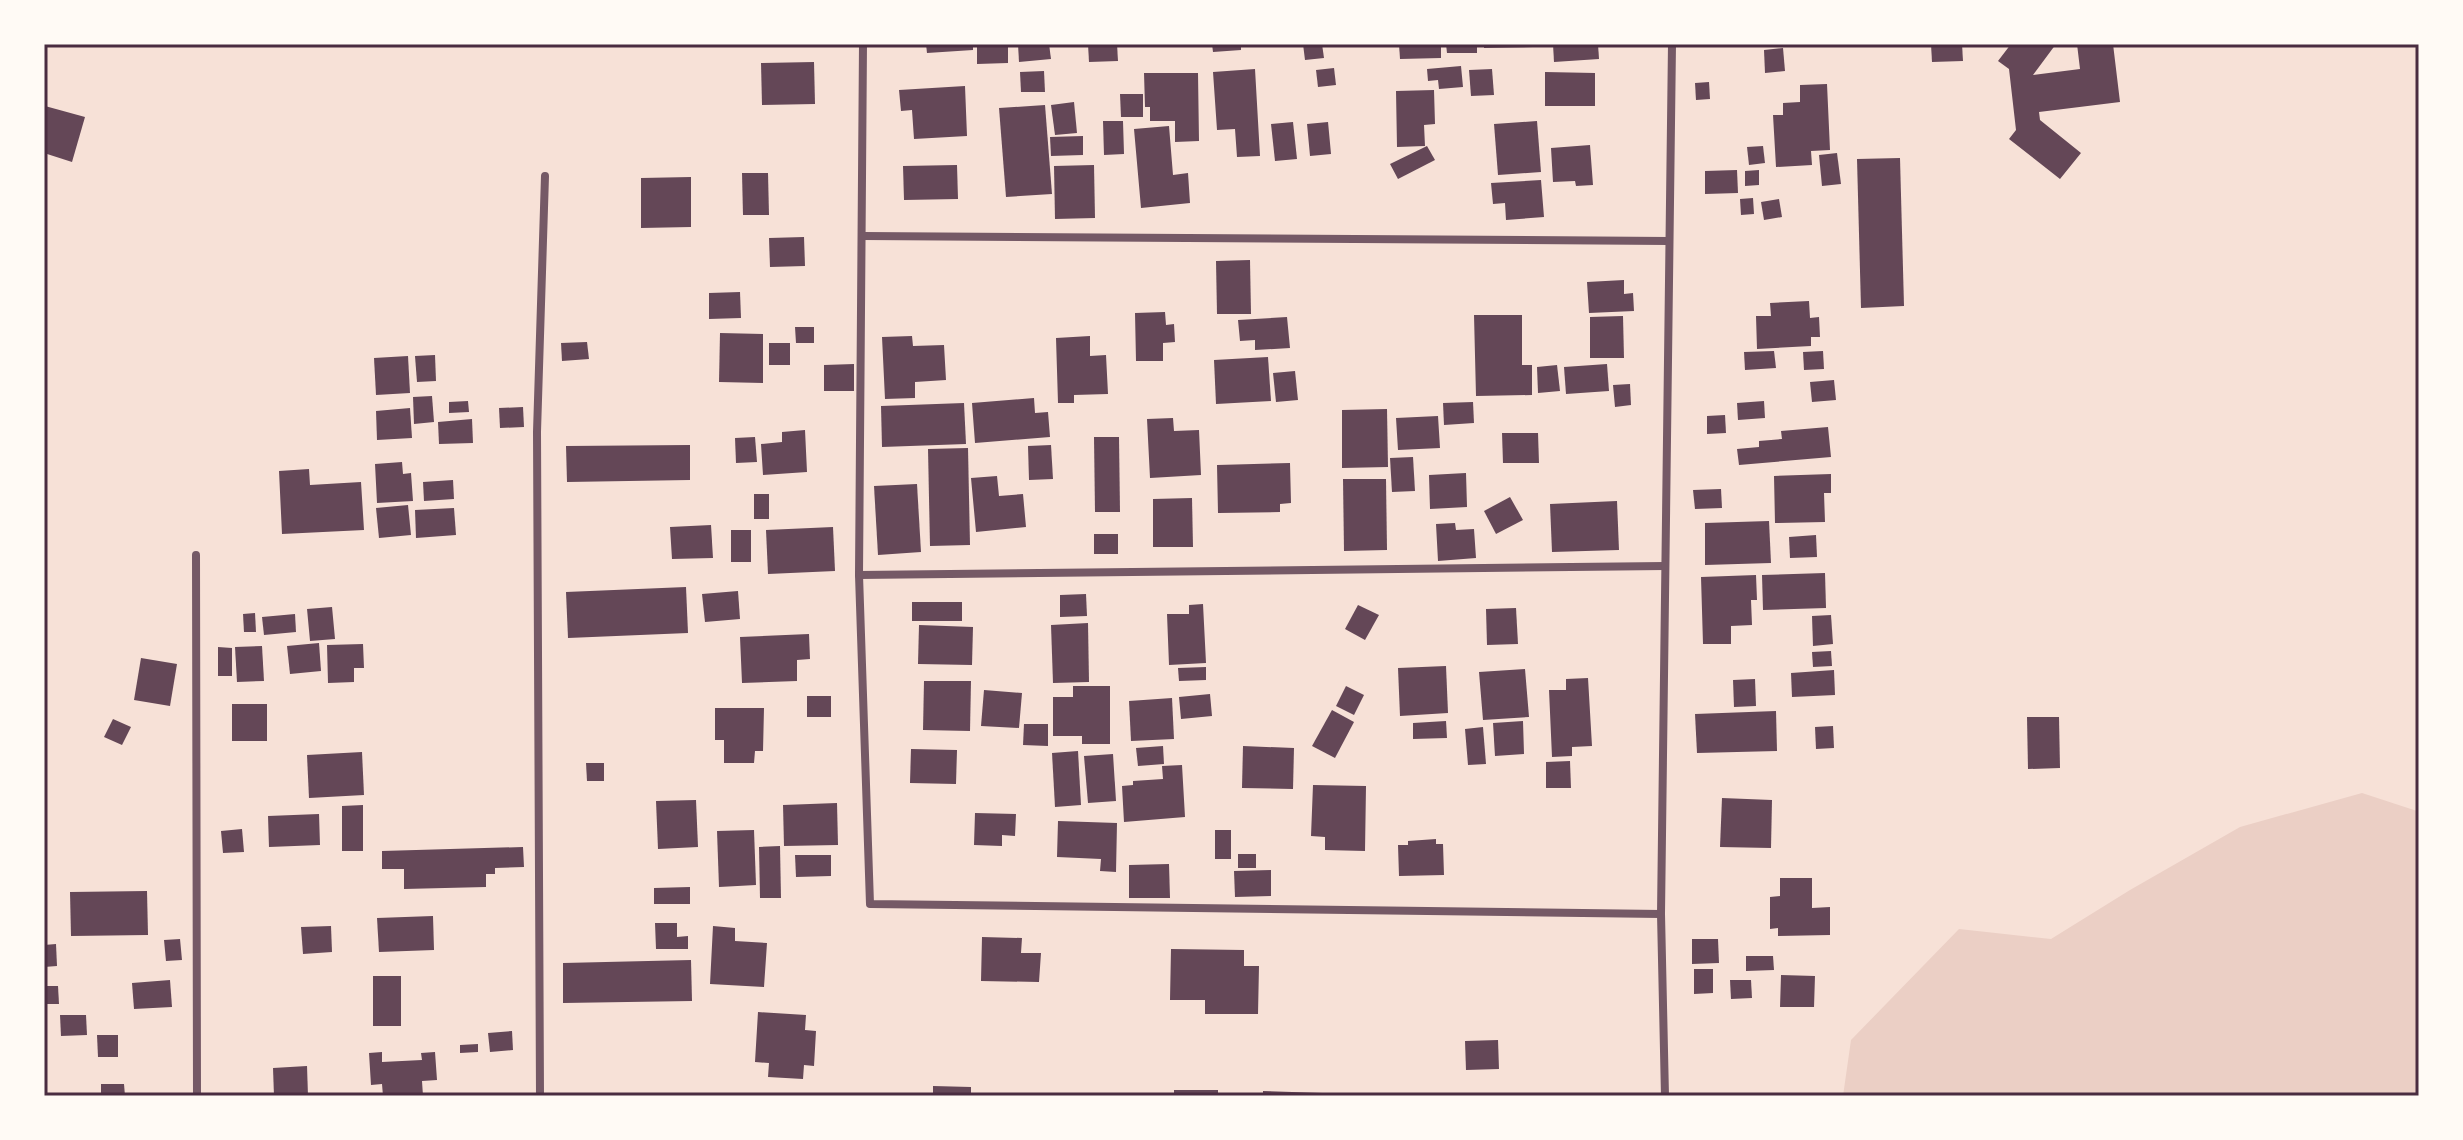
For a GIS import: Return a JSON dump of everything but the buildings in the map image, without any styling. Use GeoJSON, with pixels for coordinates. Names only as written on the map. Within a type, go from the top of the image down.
{"type":"FeatureCollection","features":[{"type":"Feature","properties":{"kind":"street"},"geometry":{"type":"LineString","coordinates":[[863,44],[859,575],[870,904],[1661,914]]}},
{"type":"Feature","properties":{"kind":"street"},"geometry":{"type":"LineString","coordinates":[[1665,1096],[1661,914],[1672,44]]}},
{"type":"Feature","properties":{"kind":"street"},"geometry":{"type":"LineString","coordinates":[[540,1096],[537,432],[545,176]]}},
{"type":"Feature","properties":{"kind":"street"},"geometry":{"type":"LineString","coordinates":[[863,236],[1669,241]]}},
{"type":"Feature","properties":{"kind":"street"},"geometry":{"type":"LineString","coordinates":[[196,555],[197,1096]]}},
{"type":"Feature","properties":{"kind":"street"},"geometry":{"type":"LineString","coordinates":[[859,575],[1665,566]]}},
{"type":"Feature","properties":{"kind":"shaded area"},"geometry":{"type":"Polygon","coordinates":[[[2362,793],[2417,811],[2419,816],[2419,1096],[1843,1096],[1851,1040],[1959,929],[2051,939],[2240,827],[2362,793]]]}}]}
